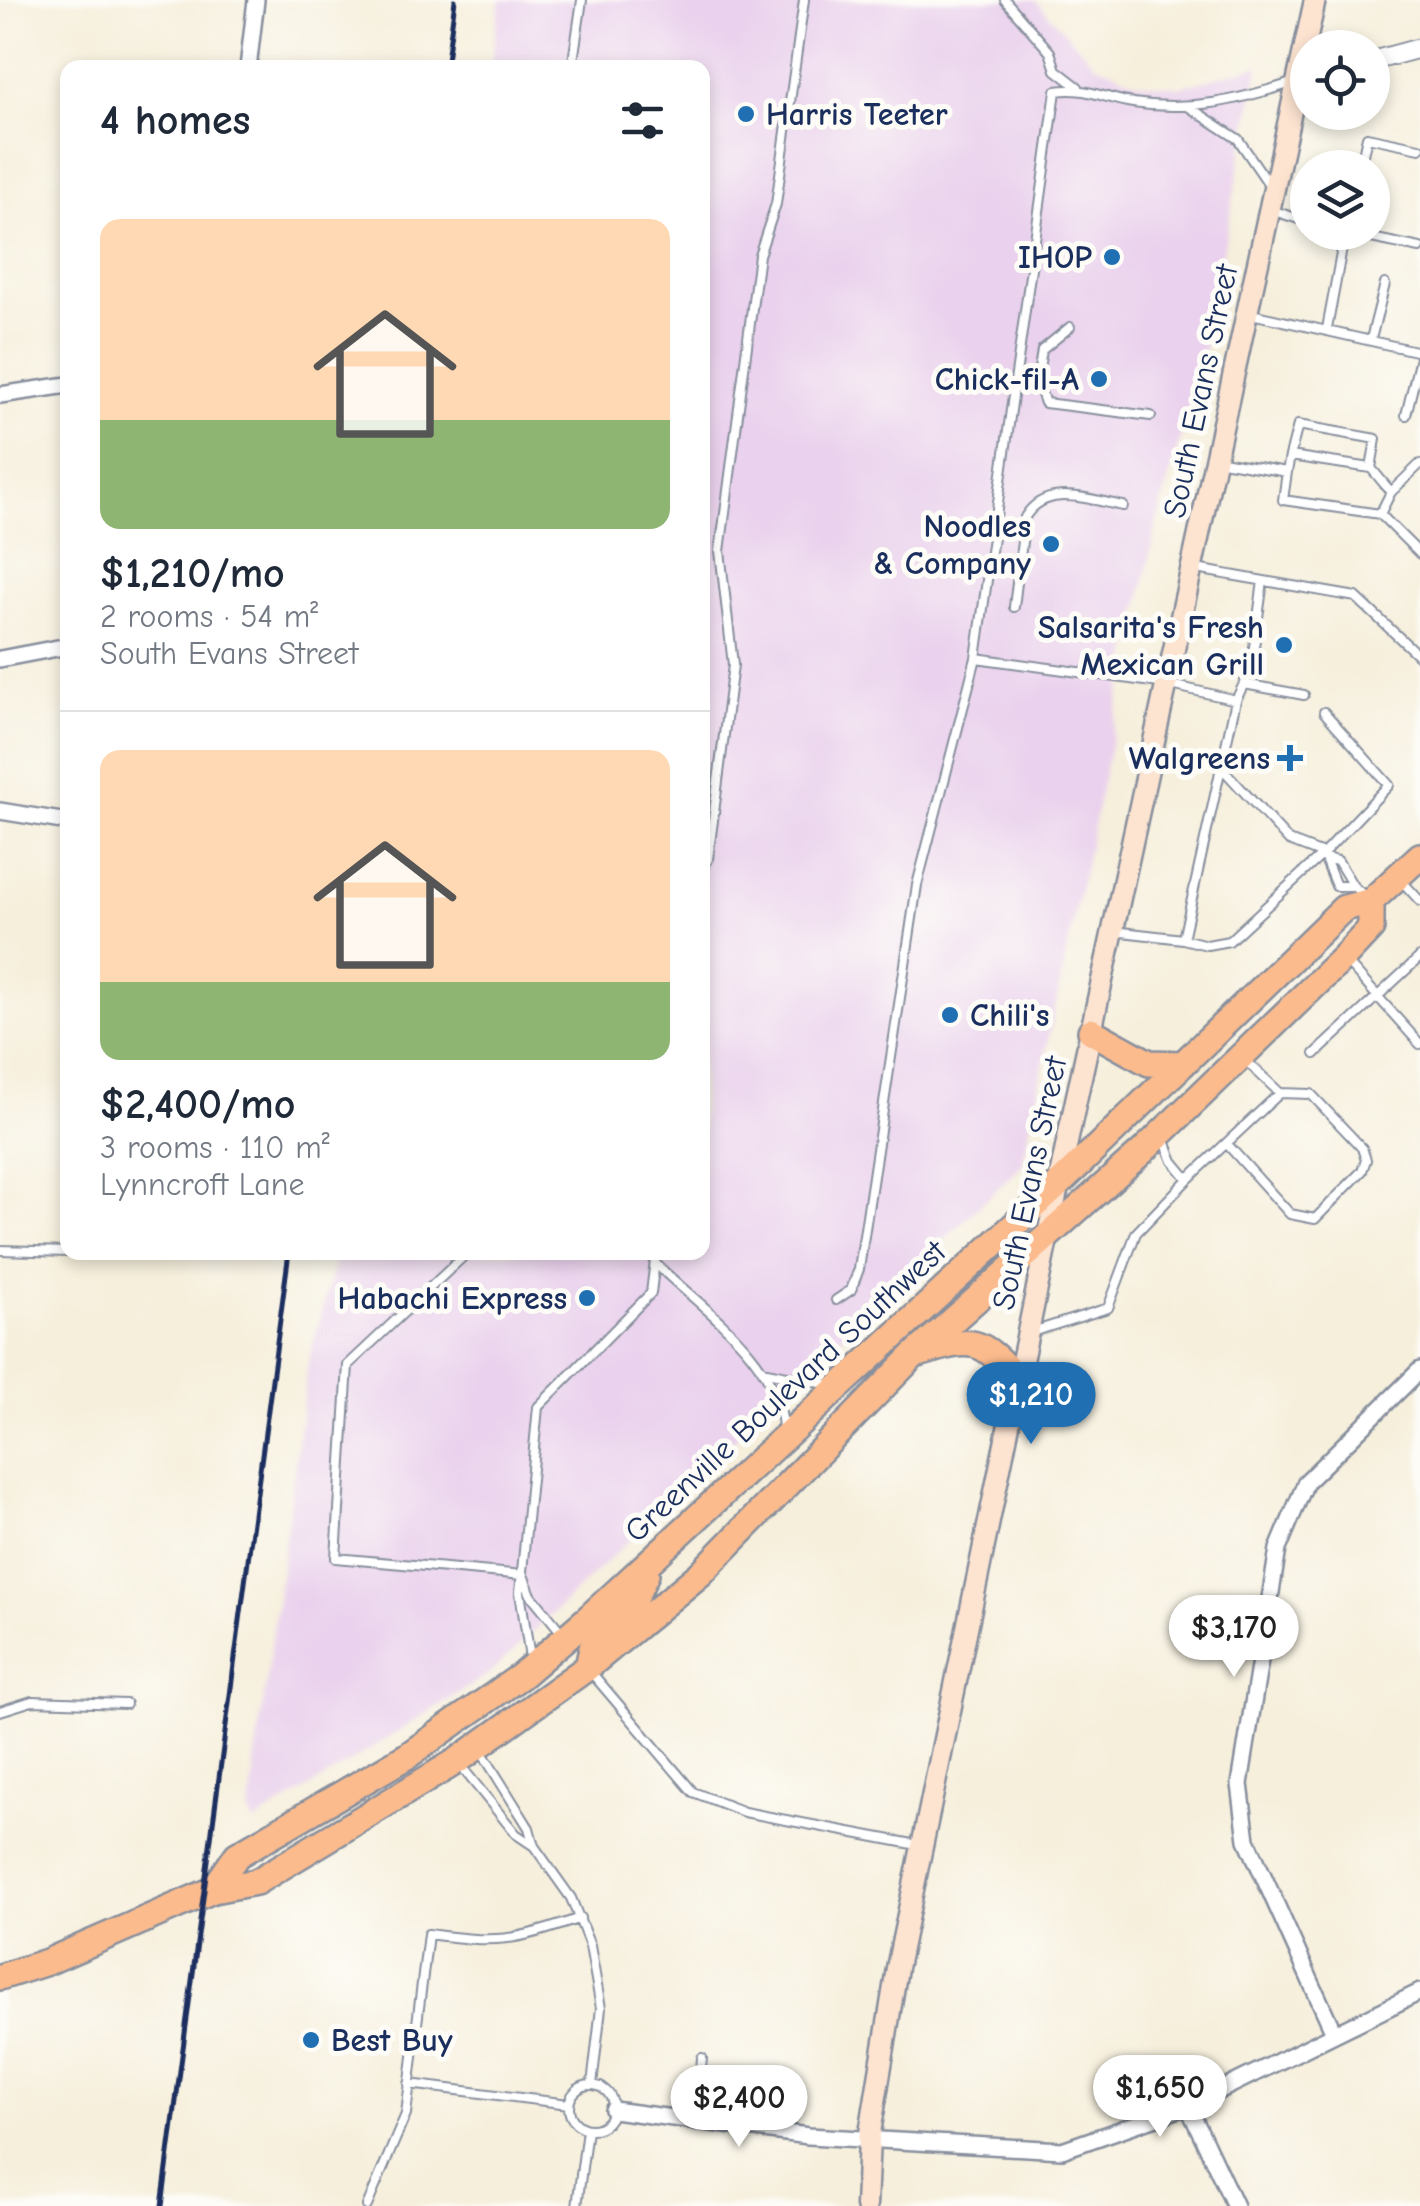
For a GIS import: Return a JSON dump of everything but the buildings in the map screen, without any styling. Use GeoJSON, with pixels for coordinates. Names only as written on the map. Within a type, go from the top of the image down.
{"type":"FeatureCollection","features":[{"type":"Feature","properties":{"kind":"highway","name":"Greenville Boulevard Southwest"},"geometry":{"type":"LineString","coordinates":[[213,1890],[237,1855],[407,1756],[530,1669],[1060,1183],[1344,908],[1362,893],[1413,865]]}},
{"type":"Feature","properties":{"kind":"highway","name":"Greenville Boulevard Southwest"},"geometry":{"type":"LineString","coordinates":[[0,1976],[47,1962],[213,1890],[256,1882],[477,1748],[588,1668],[700,1574],[914,1356],[1153,1142],[1343,958],[1370,928],[1362,893]]}},
{"type":"Feature","properties":{"kind":"highway"},"geometry":{"type":"LineString","coordinates":[[1092,1031],[1148,1064],[1183,1064]]}},
{"type":"Feature","properties":{"kind":"highway"},"geometry":{"type":"LineString","coordinates":[[914,1356],[966,1340],[988,1347],[1018,1380]]}},
{"type":"Feature","properties":{"kind":"highway"},"geometry":{"type":"LineString","coordinates":[[588,1668],[589,1647],[630,1606],[652,1560]]}},
{"type":"Feature","properties":{"kind":"highway"},"geometry":{"type":"LineString","coordinates":[[477,1748],[566,1656],[566,1638]]}},
{"type":"Feature","properties":{"kind":"main road","name":"South Evans Street"},"geometry":{"type":"LineString","coordinates":[[1311,30],[1316,0]]}},
{"type":"Feature","properties":{"kind":"main road","name":"South Evans Street"},"geometry":{"type":"LineString","coordinates":[[866,2206],[869,2138],[897,1968],[1113,931],[1290,130]]}},
{"type":"Feature","properties":{"kind":"street"},"geometry":{"type":"LineString","coordinates":[[249,60],[256,0]]}},
{"type":"Feature","properties":{"kind":"street"},"geometry":{"type":"LineString","coordinates":[[1390,56],[1420,48]]}},
{"type":"Feature","properties":{"kind":"street"},"geometry":{"type":"LineString","coordinates":[[0,395],[60,386]]}},
{"type":"Feature","properties":{"kind":"street"},"geometry":{"type":"LineString","coordinates":[[0,659],[60,648]]}},
{"type":"Feature","properties":{"kind":"street"},"geometry":{"type":"LineString","coordinates":[[0,810],[60,821]]}},
{"type":"Feature","properties":{"kind":"street"},"geometry":{"type":"LineString","coordinates":[[1334,2033],[1248,1840],[1240,1784],[1278,1548],[1306,1482],[1420,1370]]}},
{"type":"Feature","properties":{"kind":"street"},"geometry":{"type":"LineString","coordinates":[[613,2110],[808,2136],[1062,2150],[1188,2106],[1420,1992]]}},
{"type":"Feature","properties":{"kind":"street"},"geometry":{"type":"LineString","coordinates":[[1188,2106],[1234,2206]]}},
{"type":"Feature","properties":{"kind":"lane"},"geometry":{"type":"LineString","coordinates":[[573,60],[582,0]]}},
{"type":"Feature","properties":{"kind":"lane"},"geometry":{"type":"LineString","coordinates":[[710,843],[732,665],[720,551],[759,255],[776,204],[804,0]]}},
{"type":"Feature","properties":{"kind":"lane"},"geometry":{"type":"LineString","coordinates":[[1005,0],[1050,52],[1056,70],[1078,88]]}},
{"type":"Feature","properties":{"kind":"lane"},"geometry":{"type":"LineString","coordinates":[[836,1300],[851,1290],[859,1268],[918,884],[976,658],[1056,91],[1078,88],[1128,102],[1189,107],[1248,98],[1290,83]]}},
{"type":"Feature","properties":{"kind":"lane"},"geometry":{"type":"LineString","coordinates":[[1189,107],[1238,138],[1272,201],[1290,212]]}},
{"type":"Feature","properties":{"kind":"lane"},"geometry":{"type":"LineString","coordinates":[[1364,150],[1367,138],[1420,148]]}},
{"type":"Feature","properties":{"kind":"lane"},"geometry":{"type":"LineString","coordinates":[[1390,242],[1420,248]]}},
{"type":"Feature","properties":{"kind":"lane"},"geometry":{"type":"LineString","coordinates":[[1326,329],[1341,250]]}},
{"type":"Feature","properties":{"kind":"lane"},"geometry":{"type":"LineString","coordinates":[[1370,339],[1385,284]]}},
{"type":"Feature","properties":{"kind":"lane"},"geometry":{"type":"LineString","coordinates":[[1248,313],[1370,339],[1420,355],[1406,414]]}},
{"type":"Feature","properties":{"kind":"lane"},"geometry":{"type":"LineString","coordinates":[[1070,326],[1042,350],[1037,381],[1046,402],[1151,416]]}},
{"type":"Feature","properties":{"kind":"lane"},"geometry":{"type":"LineString","coordinates":[[1371,468],[1376,439],[1298,425],[1283,500],[1380,514],[1420,554]]}},
{"type":"Feature","properties":{"kind":"lane"},"geometry":{"type":"LineString","coordinates":[[1290,456],[1371,468],[1391,492]]}},
{"type":"Feature","properties":{"kind":"lane"},"geometry":{"type":"LineString","coordinates":[[1216,460],[1286,472]]}},
{"type":"Feature","properties":{"kind":"lane"},"geometry":{"type":"LineString","coordinates":[[1380,514],[1391,492],[1420,464]]}},
{"type":"Feature","properties":{"kind":"lane"},"geometry":{"type":"LineString","coordinates":[[1014,607],[1025,517],[1031,507],[1053,495],[1123,506]]}},
{"type":"Feature","properties":{"kind":"lane"},"geometry":{"type":"LineString","coordinates":[[1192,569],[1356,597],[1420,657]]}},
{"type":"Feature","properties":{"kind":"lane"},"geometry":{"type":"LineString","coordinates":[[1183,939],[1236,700],[1258,634],[1263,581]]}},
{"type":"Feature","properties":{"kind":"lane"},"geometry":{"type":"LineString","coordinates":[[976,658],[1167,684],[1236,700]]}},
{"type":"Feature","properties":{"kind":"lane"},"geometry":{"type":"LineString","coordinates":[[1244,684],[1304,695]]}},
{"type":"Feature","properties":{"kind":"lane"},"geometry":{"type":"LineString","coordinates":[[1113,931],[1207,945],[1229,940],[1292,881],[1325,857],[1384,796],[1389,785],[1381,771],[1324,712]]}},
{"type":"Feature","properties":{"kind":"lane"},"geometry":{"type":"LineString","coordinates":[[1222,768],[1288,841],[1338,861],[1362,893]]}},
{"type":"Feature","properties":{"kind":"lane"},"geometry":{"type":"LineString","coordinates":[[1325,857],[1336,886],[1362,893]]}},
{"type":"Feature","properties":{"kind":"lane"},"geometry":{"type":"LineString","coordinates":[[1413,865],[1420,901]]}},
{"type":"Feature","properties":{"kind":"lane"},"geometry":{"type":"LineString","coordinates":[[1315,1054],[1420,957]]}},
{"type":"Feature","properties":{"kind":"lane"},"geometry":{"type":"LineString","coordinates":[[1343,958],[1420,1044]]}},
{"type":"Feature","properties":{"kind":"lane"},"geometry":{"type":"LineString","coordinates":[[1242,1056],[1280,1094]]}},
{"type":"Feature","properties":{"kind":"lane"},"geometry":{"type":"LineString","coordinates":[[1028,1334],[1108,1308],[1136,1232],[1188,1179],[1280,1094],[1310,1094],[1362,1148],[1366,1160],[1362,1171],[1315,1219],[1290,1214],[1227,1144]]}},
{"type":"Feature","properties":{"kind":"lane"},"geometry":{"type":"LineString","coordinates":[[1153,1142],[1188,1179]]}},
{"type":"Feature","properties":{"kind":"lane"},"geometry":{"type":"LineString","coordinates":[[1153,1142],[1173,1161]]}},
{"type":"Feature","properties":{"kind":"lane"},"geometry":{"type":"LineString","coordinates":[[0,1250],[60,1252]]}},
{"type":"Feature","properties":{"kind":"lane"},"geometry":{"type":"LineString","coordinates":[[460,1260],[348,1366],[336,1558],[523,1575]]}},
{"type":"Feature","properties":{"kind":"lane"},"geometry":{"type":"LineString","coordinates":[[530,1669],[532,1645],[520,1603],[538,1407],[651,1294],[656,1260]]}},
{"type":"Feature","properties":{"kind":"lane"},"geometry":{"type":"LineString","coordinates":[[658,1260],[767,1372],[781,1400],[783,1440]]}},
{"type":"Feature","properties":{"kind":"lane"},"geometry":{"type":"LineString","coordinates":[[767,1372],[792,1380],[841,1386]]}},
{"type":"Feature","properties":{"kind":"lane"},"geometry":{"type":"LineString","coordinates":[[523,1575],[530,1595],[566,1638]]}},
{"type":"Feature","properties":{"kind":"lane"},"geometry":{"type":"LineString","coordinates":[[588,1668],[693,1792],[744,1812],[924,1846]]}},
{"type":"Feature","properties":{"kind":"lane"},"geometry":{"type":"LineString","coordinates":[[0,1711],[32,1701],[126,1704]]}},
{"type":"Feature","properties":{"kind":"lane"},"geometry":{"type":"LineString","coordinates":[[477,1748],[516,1834],[534,1846]]}},
{"type":"Feature","properties":{"kind":"lane"},"geometry":{"type":"LineString","coordinates":[[477,1748],[529,1828],[534,1846],[580,1918],[596,1963],[602,2008],[592,2085]]}},
{"type":"Feature","properties":{"kind":"lane"},"geometry":{"type":"LineString","coordinates":[[368,2206],[406,2114],[428,1934],[502,1942],[524,1939],[580,1918]]}},
{"type":"Feature","properties":{"kind":"lane"},"geometry":{"type":"LineString","coordinates":[[696,2121],[702,2058]]}},
{"type":"Feature","properties":{"kind":"lane"},"geometry":{"type":"LineString","coordinates":[[410,2084],[569,2104]]}},
{"type":"Feature","properties":{"kind":"lane"},"geometry":{"type":"LineString","coordinates":[[592,2085],[606,2091],[613,2110],[607,2123],[587,2129],[574,2122],[569,2104],[578,2089],[592,2085]]}},
{"type":"Feature","properties":{"kind":"lane"},"geometry":{"type":"LineString","coordinates":[[578,2206],[587,2129]]}},
{"type":"Feature","properties":{"kind":"shaded area"},"geometry":{"type":"Polygon","coordinates":[[[500,0],[1035,0],[1094,63],[1137,82],[1180,87],[1259,66],[1201,365],[1157,521],[1022,1165],[490,1673],[254,1823],[249,1812],[308,1364],[335,1260],[710,1260],[710,60],[492,60],[500,0]]]}},
{"type":"Feature","properties":{"kind":"railway"},"geometry":{"type":"LineString","coordinates":[[447,60],[455,0]]}},
{"type":"Feature","properties":{"kind":"railway"},"geometry":{"type":"LineString","coordinates":[[162,2206],[288,1260]]}},
{"type":"Feature","properties":{"kind":"place","name":"Harris Teeter"},"geometry":{"type":"Point","coordinates":[746,114]}},
{"type":"Feature","properties":{"kind":"place","name":"IHOP"},"geometry":{"type":"Point","coordinates":[1112,257]}},
{"type":"Feature","properties":{"kind":"place","name":"Chick-fil-A"},"geometry":{"type":"Point","coordinates":[1099,379]}},
{"type":"Feature","properties":{"kind":"place","name":"Noodles & Company"},"geometry":{"type":"Point","coordinates":[1051,544]}},
{"type":"Feature","properties":{"kind":"place","name":"Salsarita's Fresh Mexican Grill"},"geometry":{"type":"Point","coordinates":[1284,645]}},
{"type":"Feature","properties":{"kind":"place","name":"Walgreens"},"geometry":{"type":"Point","coordinates":[1290,758]}},
{"type":"Feature","properties":{"kind":"place","name":"Chili's"},"geometry":{"type":"Point","coordinates":[950,1015]}},
{"type":"Feature","properties":{"kind":"place","name":"Habachi Express"},"geometry":{"type":"Point","coordinates":[587,1298]}},
{"type":"Feature","properties":{"kind":"place","name":"Best Buy"},"geometry":{"type":"Point","coordinates":[311,2040]}}]}
